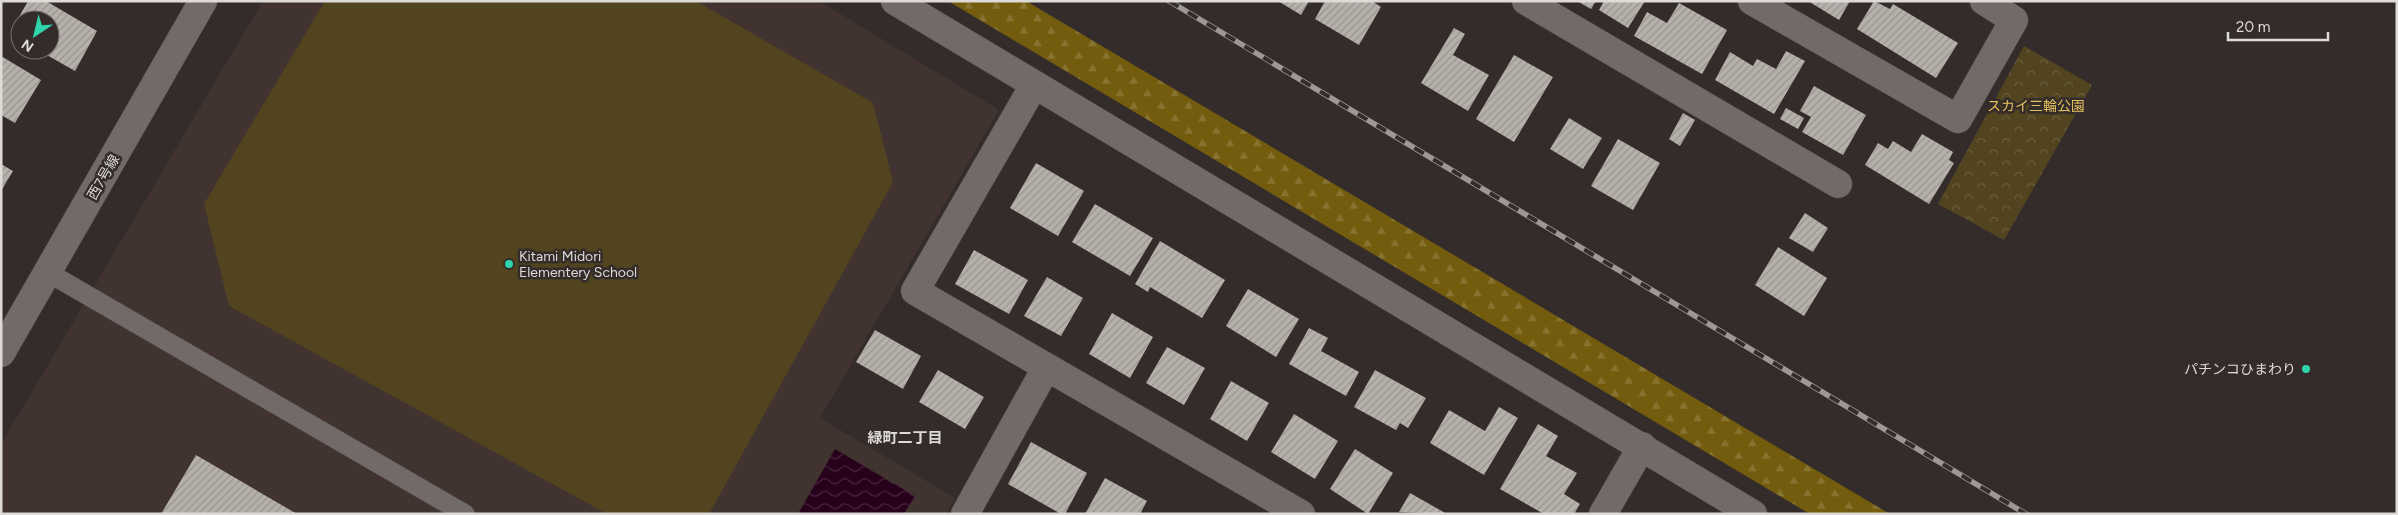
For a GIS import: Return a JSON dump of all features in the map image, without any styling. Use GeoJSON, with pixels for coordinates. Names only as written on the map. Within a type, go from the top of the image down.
{"type":"FeatureCollection","features":[{"type":"Feature","properties":{"kind":"street","name":"西7号線"},"geometry":{"type":"LineString","coordinates":[[1,353],[49,273],[203,1]]}},
{"type":"Feature","properties":{"kind":"street"},"geometry":{"type":"LineString","coordinates":[[895,1],[1753,514]]}},
{"type":"Feature","properties":{"kind":"street"},"geometry":{"type":"LineString","coordinates":[[1526,1],[1838,184]]}},
{"type":"Feature","properties":{"kind":"street"},"geometry":{"type":"LineString","coordinates":[[1752,1],[1958,119],[2014,20],[1984,1]]}},
{"type":"Feature","properties":{"kind":"street"},"geometry":{"type":"LineString","coordinates":[[1034,85],[915,291],[1301,514]]}},
{"type":"Feature","properties":{"kind":"street"},"geometry":{"type":"LineString","coordinates":[[965,514],[1046,368]]}},
{"type":"Feature","properties":{"kind":"street"},"geometry":{"type":"LineString","coordinates":[[1603,514],[1642,446]]}},
{"type":"Feature","properties":{"kind":"lane"},"geometry":{"type":"LineString","coordinates":[[49,273],[466,514]]}},
{"type":"Feature","properties":{"kind":"shaded area","name":"Kitami Midori Elementery School"},"geometry":{"type":"Polygon","coordinates":[[[263,1],[819,1],[999,110],[820,418],[955,498],[946,514],[1,514],[1,444],[263,1]]]}},
{"type":"Feature","properties":{"kind":"green space","name":"Kitami Midori Elementery School"},"geometry":{"type":"Polygon","coordinates":[[[325,1],[696,1],[873,103],[893,182],[709,514],[607,514],[229,306],[204,204],[325,1]]]}},
{"type":"Feature","properties":{"kind":"green space"},"geometry":{"type":"Polygon","coordinates":[[[948,1],[1026,1],[1890,514],[1810,514],[948,1]]]}},
{"type":"Feature","properties":{"kind":"green space","name":"スカイ三輪公園"},"geometry":{"type":"Polygon","coordinates":[[[2024,46],[2092,85],[2004,240],[1938,204],[2024,46]]]}},
{"type":"Feature","properties":{"kind":"water"},"geometry":{"type":"Polygon","coordinates":[[[835,449],[915,496],[904,514],[798,514],[835,449]]]}},
{"type":"Feature","properties":{"kind":"building"},"geometry":{"type":"Polygon","coordinates":[[[28,1],[46,1],[97,31],[75,71],[56,60],[60,60],[60,10],[23,10],[28,1]]]}},
{"type":"Feature","properties":{"kind":"building"},"geometry":{"type":"Polygon","coordinates":[[[1278,1],[1309,1],[1301,15],[1278,1]]]}},
{"type":"Feature","properties":{"kind":"building"},"geometry":{"type":"Polygon","coordinates":[[[1325,1],[1372,1],[1381,7],[1359,45],[1315,19],[1325,1]]]}},
{"type":"Feature","properties":{"kind":"building"},"geometry":{"type":"Polygon","coordinates":[[[1577,1],[1596,1],[1591,9],[1577,1]]]}},
{"type":"Feature","properties":{"kind":"building"},"geometry":{"type":"Polygon","coordinates":[[[1604,1],[1645,1],[1628,28],[1599,10],[1604,1]]]}},
{"type":"Feature","properties":{"kind":"building"},"geometry":{"type":"Polygon","coordinates":[[[1808,1],[1850,1],[1839,20],[1808,1]]]}},
{"type":"Feature","properties":{"kind":"building"},"geometry":{"type":"Polygon","coordinates":[[[1874,1],[1890,9],[1893,4],[1958,43],[1936,78],[1857,29],[1874,1]]]}},
{"type":"Feature","properties":{"kind":"building"},"geometry":{"type":"Polygon","coordinates":[[[1679,3],[1727,30],[1702,74],[1634,36],[1647,12],[1667,23],[1679,3]]]}},
{"type":"Feature","properties":{"kind":"building"},"geometry":{"type":"Polygon","coordinates":[[[1454,28],[1465,34],[1453,55],[1489,75],[1468,111],[1421,83],[1454,28]]]}},
{"type":"Feature","properties":{"kind":"building"},"geometry":{"type":"Polygon","coordinates":[[[1786,51],[1805,61],[1774,114],[1715,80],[1730,52],[1753,66],[1757,59],[1776,69],[1786,51]]]}},
{"type":"Feature","properties":{"kind":"building"},"geometry":{"type":"Polygon","coordinates":[[[1514,55],[1553,77],[1514,142],[1476,119],[1514,55]]]}},
{"type":"Feature","properties":{"kind":"building"},"geometry":{"type":"Polygon","coordinates":[[[1,56],[41,80],[15,123],[1,115],[1,56]]]}},
{"type":"Feature","properties":{"kind":"building"},"geometry":{"type":"Polygon","coordinates":[[[1814,86],[1866,115],[1843,155],[1802,132],[1811,117],[1800,111],[1814,86]]]}},
{"type":"Feature","properties":{"kind":"building"},"geometry":{"type":"Polygon","coordinates":[[[1786,108],[1804,118],[1798,129],[1780,119],[1786,108]]]}},
{"type":"Feature","properties":{"kind":"building"},"geometry":{"type":"Polygon","coordinates":[[[1683,113],[1695,120],[1680,146],[1669,139],[1683,113]]]}},
{"type":"Feature","properties":{"kind":"building"},"geometry":{"type":"Polygon","coordinates":[[[1569,118],[1602,138],[1583,169],[1550,149],[1569,118]]]}},
{"type":"Feature","properties":{"kind":"building"},"geometry":{"type":"Polygon","coordinates":[[[1922,134],[1953,152],[1949,160],[1954,163],[1929,204],[1865,165],[1878,143],[1888,149],[1893,141],[1911,152],[1922,134]]]}},
{"type":"Feature","properties":{"kind":"building"},"geometry":{"type":"Polygon","coordinates":[[[1618,139],[1660,163],[1633,210],[1591,186],[1618,139]]]}},
{"type":"Feature","properties":{"kind":"building"},"geometry":{"type":"Polygon","coordinates":[[[1036,163],[1084,191],[1058,236],[1010,208],[1036,163]]]}},
{"type":"Feature","properties":{"kind":"building"},"geometry":{"type":"Polygon","coordinates":[[[1,164],[13,171],[1,191],[1,164]]]}},
{"type":"Feature","properties":{"kind":"building"},"geometry":{"type":"Polygon","coordinates":[[[1095,204],[1153,238],[1130,276],[1072,242],[1095,204]]]}},
{"type":"Feature","properties":{"kind":"building"},"geometry":{"type":"Polygon","coordinates":[[[1805,213],[1828,228],[1813,252],[1789,238],[1805,213]]]}},
{"type":"Feature","properties":{"kind":"building"},"geometry":{"type":"Polygon","coordinates":[[[1160,241],[1225,280],[1202,318],[1150,287],[1148,292],[1135,284],[1160,241]]]}},
{"type":"Feature","properties":{"kind":"building"},"geometry":{"type":"Polygon","coordinates":[[[1778,247],[1827,278],[1804,316],[1755,285],[1778,247]]]}},
{"type":"Feature","properties":{"kind":"building"},"geometry":{"type":"Polygon","coordinates":[[[974,250],[1028,280],[1009,314],[955,284],[974,250]]]}},
{"type":"Feature","properties":{"kind":"building"},"geometry":{"type":"Polygon","coordinates":[[[1047,277],[1083,298],[1061,336],[1024,316],[1047,277]]]}},
{"type":"Feature","properties":{"kind":"building"},"geometry":{"type":"Polygon","coordinates":[[[1248,289],[1299,319],[1276,357],[1226,326],[1248,289]]]}},
{"type":"Feature","properties":{"kind":"building"},"geometry":{"type":"Polygon","coordinates":[[[1112,313],[1153,337],[1130,378],[1089,354],[1112,313]]]}},
{"type":"Feature","properties":{"kind":"building"},"geometry":{"type":"Polygon","coordinates":[[[1309,328],[1328,338],[1321,351],[1359,372],[1346,396],[1289,364],[1309,328]]]}},
{"type":"Feature","properties":{"kind":"building"},"geometry":{"type":"Polygon","coordinates":[[[875,330],[921,356],[903,389],[856,362],[875,330]]]}},
{"type":"Feature","properties":{"kind":"building"},"geometry":{"type":"Polygon","coordinates":[[[1167,347],[1205,368],[1184,405],[1146,383],[1167,347]]]}},
{"type":"Feature","properties":{"kind":"building"},"geometry":{"type":"Polygon","coordinates":[[[938,370],[984,397],[965,429],[919,402],[938,370]]]}},
{"type":"Feature","properties":{"kind":"building"},"geometry":{"type":"Polygon","coordinates":[[[1375,370],[1426,398],[1408,428],[1400,423],[1396,430],[1354,407],[1375,370]]]}},
{"type":"Feature","properties":{"kind":"building"},"geometry":{"type":"Polygon","coordinates":[[[1231,381],[1269,403],[1247,441],[1210,419],[1231,381]]]}},
{"type":"Feature","properties":{"kind":"building"},"geometry":{"type":"Polygon","coordinates":[[[1499,407],[1518,418],[1484,475],[1430,443],[1449,410],[1485,431],[1499,407]]]}},
{"type":"Feature","properties":{"kind":"building"},"geometry":{"type":"Polygon","coordinates":[[[1294,414],[1338,441],[1315,479],[1271,452],[1294,414]]]}},
{"type":"Feature","properties":{"kind":"building"},"geometry":{"type":"Polygon","coordinates":[[[1538,424],[1558,436],[1546,456],[1577,473],[1564,494],[1580,504],[1574,514],[1544,514],[1500,489],[1538,424]]]}},
{"type":"Feature","properties":{"kind":"building"},"geometry":{"type":"Polygon","coordinates":[[[1031,442],[1087,473],[1065,514],[1061,514],[1008,484],[1031,442]]]}},
{"type":"Feature","properties":{"kind":"building"},"geometry":{"type":"Polygon","coordinates":[[[1355,449],[1393,473],[1368,514],[1330,489],[1355,449]]]}},
{"type":"Feature","properties":{"kind":"building"},"geometry":{"type":"Polygon","coordinates":[[[196,455],[297,514],[161,514],[196,455]]]}},
{"type":"Feature","properties":{"kind":"building"},"geometry":{"type":"Polygon","coordinates":[[[1105,478],[1147,501],[1140,514],[1085,514],[1105,478]]]}},
{"type":"Feature","properties":{"kind":"building"},"geometry":{"type":"Polygon","coordinates":[[[1410,493],[1447,514],[1399,512],[1410,493]]]}},
{"type":"Feature","properties":{"kind":"railway"},"geometry":{"type":"LineString","coordinates":[[1169,1],[2026,514]]}},
{"type":"Feature","properties":{"kind":"place","name":"Kitami Midori Elementery School"},"geometry":{"type":"Point","coordinates":[509,264]}},
{"type":"Feature","properties":{"kind":"place","name":"パチンコひまわり"},"geometry":{"type":"Point","coordinates":[2306,369]}},
{"type":"Feature","properties":{"kind":"district","name":"緑町二丁目"},"geometry":{"type":"Point","coordinates":[905,438]}}]}
